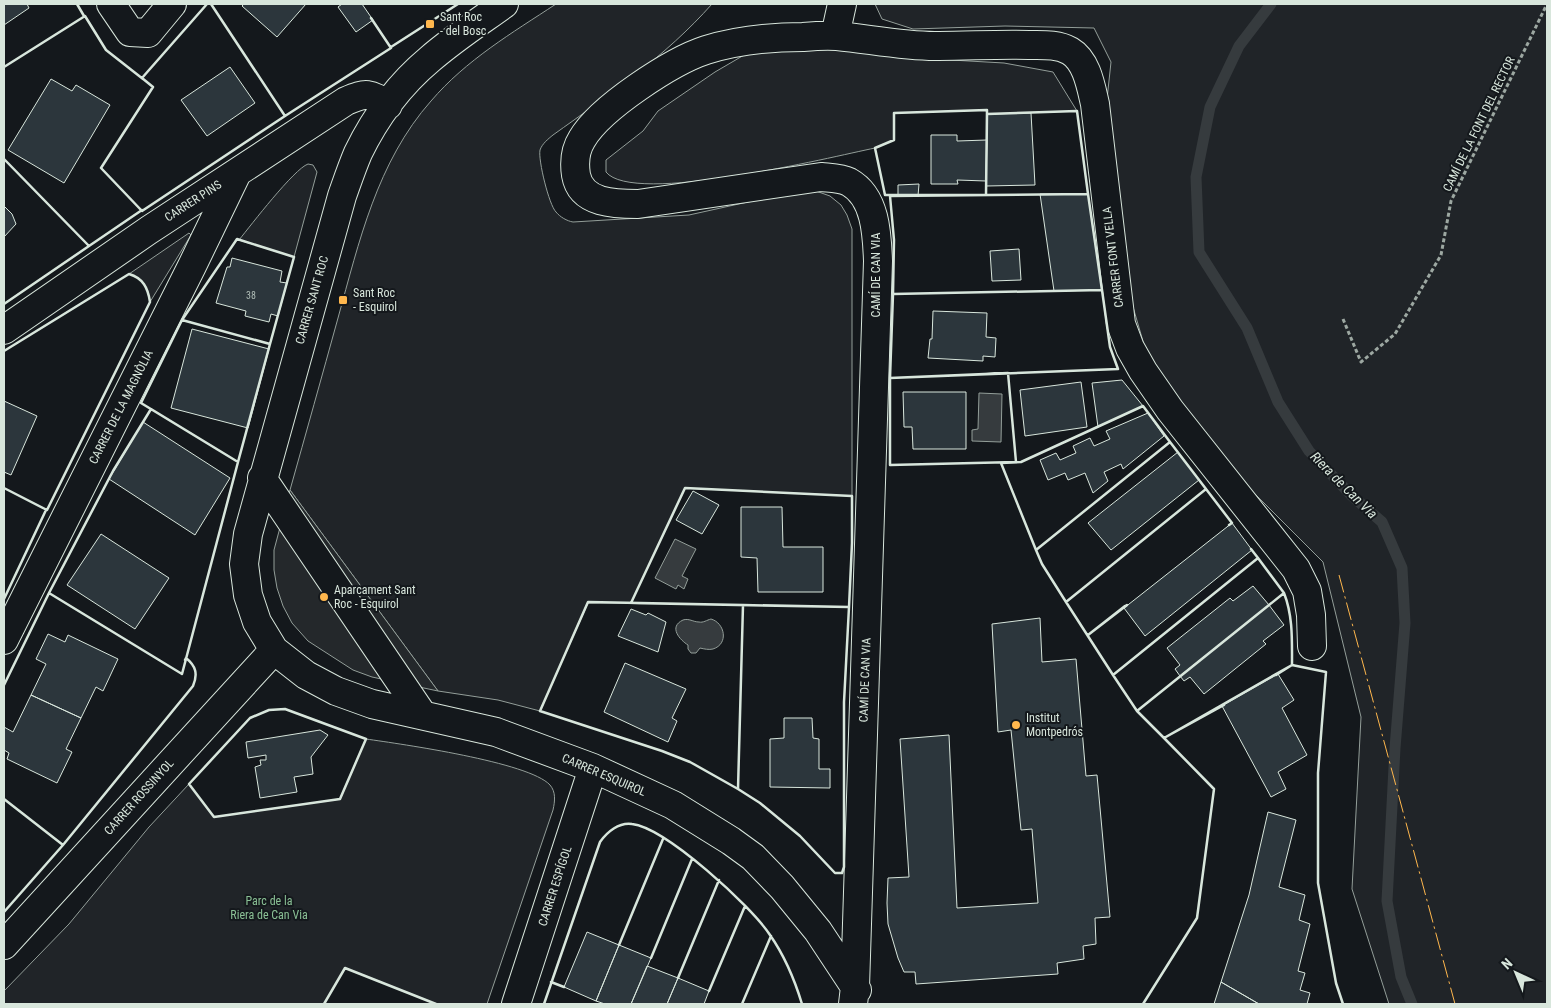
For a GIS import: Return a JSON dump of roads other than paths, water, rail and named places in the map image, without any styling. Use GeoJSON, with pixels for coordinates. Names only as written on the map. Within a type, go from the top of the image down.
{"type":"FeatureCollection","features":[{"type":"Feature","properties":{"kind":"street"},"geometry":{"type":"LineString","coordinates":[[111,4],[130,32],[148,33],[172,4]]}},
{"type":"Feature","properties":{"kind":"street","name":"CARRER SANT ROC"},"geometry":{"type":"LineString","coordinates":[[274,650],[257,622],[248,595],[244,564],[248,534],[262,478],[342,196],[358,154],[372,128],[407,81],[429,60],[504,4]]}},
{"type":"Feature","properties":{"kind":"street"},"geometry":{"type":"LineString","coordinates":[[835,36],[842,4]]}},
{"type":"Feature","properties":{"kind":"street","name":"CARRER FONT VELLA"},"geometry":{"type":"LineString","coordinates":[[835,36],[936,46],[992,44],[1058,46],[1071,52],[1081,63],[1089,77],[1095,104],[1121,324],[1130,348],[1143,371],[1170,410],[1296,569],[1307,592],[1311,615],[1312,646]]}},
{"type":"Feature","properties":{"kind":"street","name":"CAMÍ DE CAN VIA"},"geometry":{"type":"LineString","coordinates":[[835,36],[756,39],[726,44],[703,51],[670,67],[622,98],[601,115],[581,139],[575,154],[575,166],[577,180],[583,191],[596,199],[616,204],[666,201],[821,177],[837,179],[849,182],[859,191],[874,218],[878,262],[858,999]]}},
{"type":"Feature","properties":{"kind":"street","name":"CARRER PINS"},"geometry":{"type":"LineString","coordinates":[[4,330],[141,236],[346,101],[361,94],[372,95],[388,105]]}},
{"type":"Feature","properties":{"kind":"street","name":"CARRER DE LA MAGNÒLIA"},"geometry":{"type":"LineString","coordinates":[[4,640],[237,173]]}},
{"type":"Feature","properties":{"kind":"street"},"geometry":{"type":"LineString","coordinates":[[262,478],[422,714]]}},
{"type":"Feature","properties":{"kind":"street","name":"CARRER ESQUIROL"},"geometry":{"type":"LineString","coordinates":[[274,650],[306,675],[336,691],[372,704],[496,732],[593,768],[674,805],[731,841],[753,858],[782,887],[818,931],[858,999]]}},
{"type":"Feature","properties":{"kind":"street","name":"CARRER ROSSINYOL"},"geometry":{"type":"LineString","coordinates":[[4,945],[274,650]]}},
{"type":"Feature","properties":{"kind":"street","name":"CARRER ESPÍGOL"},"geometry":{"type":"LineString","coordinates":[[516,1004],[593,768]]}},
{"type":"Feature","properties":{"kind":"waterway","name":"Riera de Can Via"},"geometry":{"type":"LineString","coordinates":[[1271,4],[1239,46],[1210,107],[1196,177],[1199,252],[1247,328],[1278,402],[1309,451],[1351,495],[1382,522],[1402,568],[1405,623],[1395,748],[1387,901],[1401,977],[1412,1004]]}},
{"type":"Feature","properties":{"kind":"place","name":"Sant Roc - del Bosc"},"geometry":{"type":"Point","coordinates":[430,24]}},
{"type":"Feature","properties":{"kind":"place","name":"Sant Roc - Esquirol"},"geometry":{"type":"Point","coordinates":[343,300]}},
{"type":"Feature","properties":{"kind":"place","name":"Aparcament Sant Roc - Esquirol"},"geometry":{"type":"Point","coordinates":[324,597]}},
{"type":"Feature","properties":{"kind":"place","name":"Institut Montpedrós"},"geometry":{"type":"Point","coordinates":[1016,725]}},
{"type":"Feature","properties":{"kind":"park label","name":"Parc de la Riera de Can Via"},"geometry":{"type":"Point","coordinates":[269,908]}}]}
